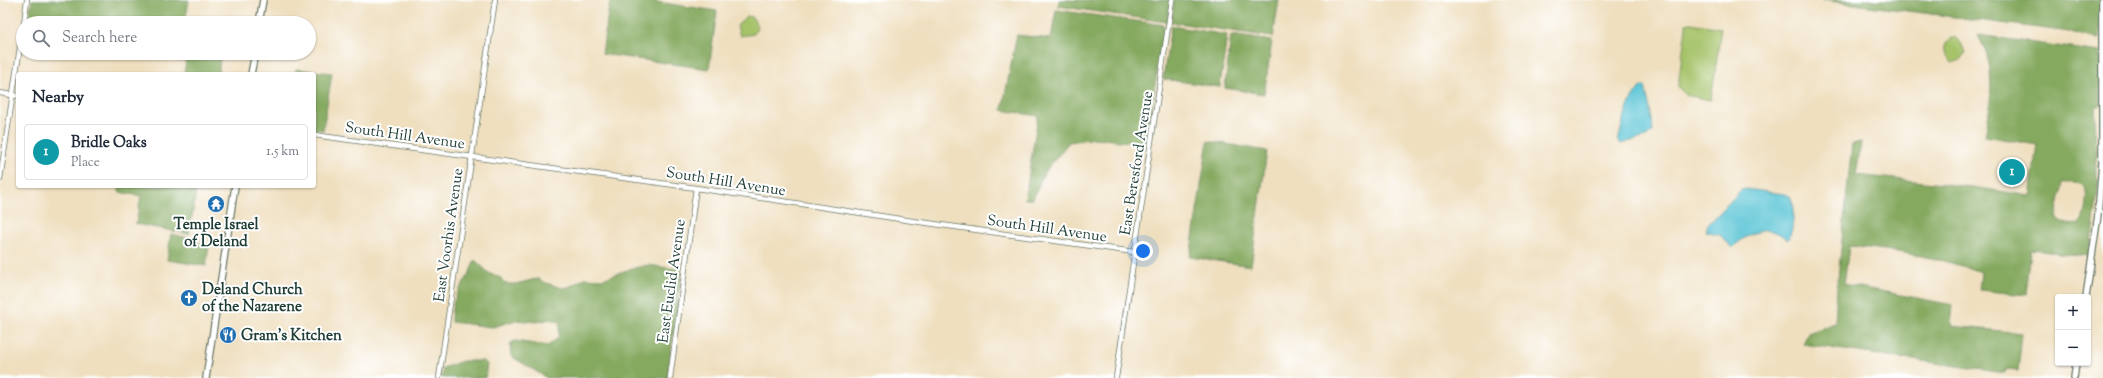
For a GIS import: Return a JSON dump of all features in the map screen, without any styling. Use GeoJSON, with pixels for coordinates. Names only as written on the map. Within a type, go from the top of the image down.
{"type":"FeatureCollection","features":[{"type":"Feature","properties":{"kind":"main road"},"geometry":{"type":"LineString","coordinates":[[260,16],[263,0]]}},
{"type":"Feature","properties":{"kind":"main road"},"geometry":{"type":"LineString","coordinates":[[2086,294],[2098,215],[2102,162],[2102,0]]}},
{"type":"Feature","properties":{"kind":"main road"},"geometry":{"type":"LineString","coordinates":[[251,72],[254,60]]}},
{"type":"Feature","properties":{"kind":"main road"},"geometry":{"type":"LineString","coordinates":[[206,378],[234,188]]}},
{"type":"Feature","properties":{"kind":"main road"},"geometry":{"type":"LineString","coordinates":[[2074,378],[2076,366]]}},
{"type":"Feature","properties":{"kind":"street"},"geometry":{"type":"LineString","coordinates":[[25,16],[27,0]]}},
{"type":"Feature","properties":{"kind":"street","name":"East Voorhis Avenue"},"geometry":{"type":"LineString","coordinates":[[440,378],[495,0]]}},
{"type":"Feature","properties":{"kind":"street","name":"East Beresford Avenue"},"geometry":{"type":"LineString","coordinates":[[1116,378],[1172,0]]}},
{"type":"Feature","properties":{"kind":"street"},"geometry":{"type":"LineString","coordinates":[[18,72],[19,60]]}},
{"type":"Feature","properties":{"kind":"street"},"geometry":{"type":"LineString","coordinates":[[0,93],[15,96],[0,179]]}},
{"type":"Feature","properties":{"kind":"street","name":"South Hill Avenue"},"geometry":{"type":"LineString","coordinates":[[316,135],[696,188],[913,221],[1134,252]]}},
{"type":"Feature","properties":{"kind":"street","name":"East Euclid Avenue"},"geometry":{"type":"LineString","coordinates":[[670,378],[696,188]]}},
{"type":"Feature","properties":{"kind":"green space"},"geometry":{"type":"Polygon","coordinates":[[[32,0],[189,0],[186,16],[29,16],[32,0]]]}},
{"type":"Feature","properties":{"kind":"green space"},"geometry":{"type":"Polygon","coordinates":[[[610,0],[643,0],[717,11],[709,69],[602,54],[610,0]]]}},
{"type":"Feature","properties":{"kind":"green space"},"geometry":{"type":"Polygon","coordinates":[[[1059,0],[1170,0],[1167,22],[1058,6],[1059,0]]]}},
{"type":"Feature","properties":{"kind":"green space"},"geometry":{"type":"Polygon","coordinates":[[[1174,0],[1279,0],[1273,37],[1171,22],[1174,0]]]}},
{"type":"Feature","properties":{"kind":"green space"},"geometry":{"type":"Polygon","coordinates":[[[1822,0],[2100,0],[2100,38],[2063,31],[1822,0]]]}},
{"type":"Feature","properties":{"kind":"green space"},"geometry":{"type":"Polygon","coordinates":[[[1056,10],[1164,25],[1146,144],[1095,138],[1069,142],[1044,173],[1033,199],[1025,199],[1038,116],[1002,110],[1017,35],[1051,39],[1056,10]]]}},
{"type":"Feature","properties":{"kind":"green space"},"geometry":{"type":"Polygon","coordinates":[[[746,16],[752,17],[758,26],[754,34],[740,36],[737,26],[746,16]]]}},
{"type":"Feature","properties":{"kind":"green space"},"geometry":{"type":"Polygon","coordinates":[[[1691,23],[1721,28],[1711,100],[1685,95],[1678,86],[1686,24],[1691,23]]]}},
{"type":"Feature","properties":{"kind":"green space"},"geometry":{"type":"Polygon","coordinates":[[[1171,26],[1227,35],[1220,87],[1163,79],[1171,26]]]}},
{"type":"Feature","properties":{"kind":"green space"},"geometry":{"type":"Polygon","coordinates":[[[1231,35],[1272,41],[1264,94],[1225,88],[1231,35]]]}},
{"type":"Feature","properties":{"kind":"green space"},"geometry":{"type":"Polygon","coordinates":[[[1978,35],[2100,52],[2100,106],[2095,108],[2097,178],[2099,179],[2083,294],[2088,256],[2031,250],[2026,295],[1979,290],[1981,272],[1948,262],[1899,252],[1849,246],[1844,284],[1953,305],[1951,326],[2022,333],[2018,371],[2005,370],[2005,373],[1803,344],[1808,333],[1835,323],[1837,288],[1852,144],[1861,142],[1856,175],[1972,187],[2030,196],[2037,145],[1985,136],[1990,106],[1991,85],[1989,65],[1984,47],[1978,35]],[[2063,183],[2056,217],[2061,222],[2067,224],[2080,224],[2086,204],[2086,192],[2082,185],[2063,183]]]}},
{"type":"Feature","properties":{"kind":"green space"},"geometry":{"type":"Polygon","coordinates":[[[1952,38],[1956,38],[1961,43],[1965,52],[1961,60],[1952,63],[1947,57],[1945,47],[1948,41],[1952,38]]]}},
{"type":"Feature","properties":{"kind":"green space"},"geometry":{"type":"Polygon","coordinates":[[[178,60],[220,60],[218,72],[184,72],[186,61],[178,60]]]}},
{"type":"Feature","properties":{"kind":"green space"},"geometry":{"type":"Polygon","coordinates":[[[296,69],[332,73],[323,130],[316,129],[316,72],[295,72],[296,69]]]}},
{"type":"Feature","properties":{"kind":"green space"},"geometry":{"type":"Polygon","coordinates":[[[1208,141],[1267,151],[1251,266],[1190,257],[1208,141]]]}},
{"type":"Feature","properties":{"kind":"green space"},"geometry":{"type":"Polygon","coordinates":[[[120,188],[197,188],[189,234],[136,224],[141,196],[119,192],[120,188]]]}},
{"type":"Feature","properties":{"kind":"green space"},"geometry":{"type":"Polygon","coordinates":[[[171,234],[189,238],[188,241],[209,245],[206,266],[167,260],[171,234]]]}},
{"type":"Feature","properties":{"kind":"green space"},"geometry":{"type":"Polygon","coordinates":[[[475,260],[490,274],[501,278],[504,283],[513,284],[540,279],[540,281],[562,288],[569,287],[585,278],[603,279],[630,269],[648,265],[682,270],[667,378],[547,378],[511,356],[510,344],[515,341],[548,346],[558,338],[560,322],[550,319],[537,322],[516,320],[493,327],[451,322],[454,302],[469,275],[475,260]]]}},
{"type":"Feature","properties":{"kind":"green space"},"geometry":{"type":"Polygon","coordinates":[[[463,361],[483,361],[487,364],[485,378],[442,378],[443,368],[463,361]]]}},
{"type":"Feature","properties":{"kind":"water"},"geometry":{"type":"Polygon","coordinates":[[[1641,86],[1645,86],[1652,119],[1653,132],[1646,137],[1620,144],[1618,142],[1626,112],[1636,92],[1641,86]]]}},
{"type":"Feature","properties":{"kind":"water"},"geometry":{"type":"Polygon","coordinates":[[[1746,189],[1790,196],[1793,205],[1793,219],[1791,232],[1787,240],[1780,234],[1766,230],[1751,234],[1732,248],[1720,235],[1705,231],[1707,226],[1741,190],[1746,189]]]}},
{"type":"Feature","properties":{"kind":"place","name":"Bridle Oaks"},"geometry":{"type":"Point","coordinates":[2012,172]}},
{"type":"Feature","properties":{"kind":"place","name":"Temple Israel of Deland"},"geometry":{"type":"Point","coordinates":[216,204]}},
{"type":"Feature","properties":{"kind":"place","name":"Deland Church of the Nazarene"},"geometry":{"type":"Point","coordinates":[189,298]}},
{"type":"Feature","properties":{"kind":"place","name":"Gram's Kitchen"},"geometry":{"type":"Point","coordinates":[228,335]}}]}
